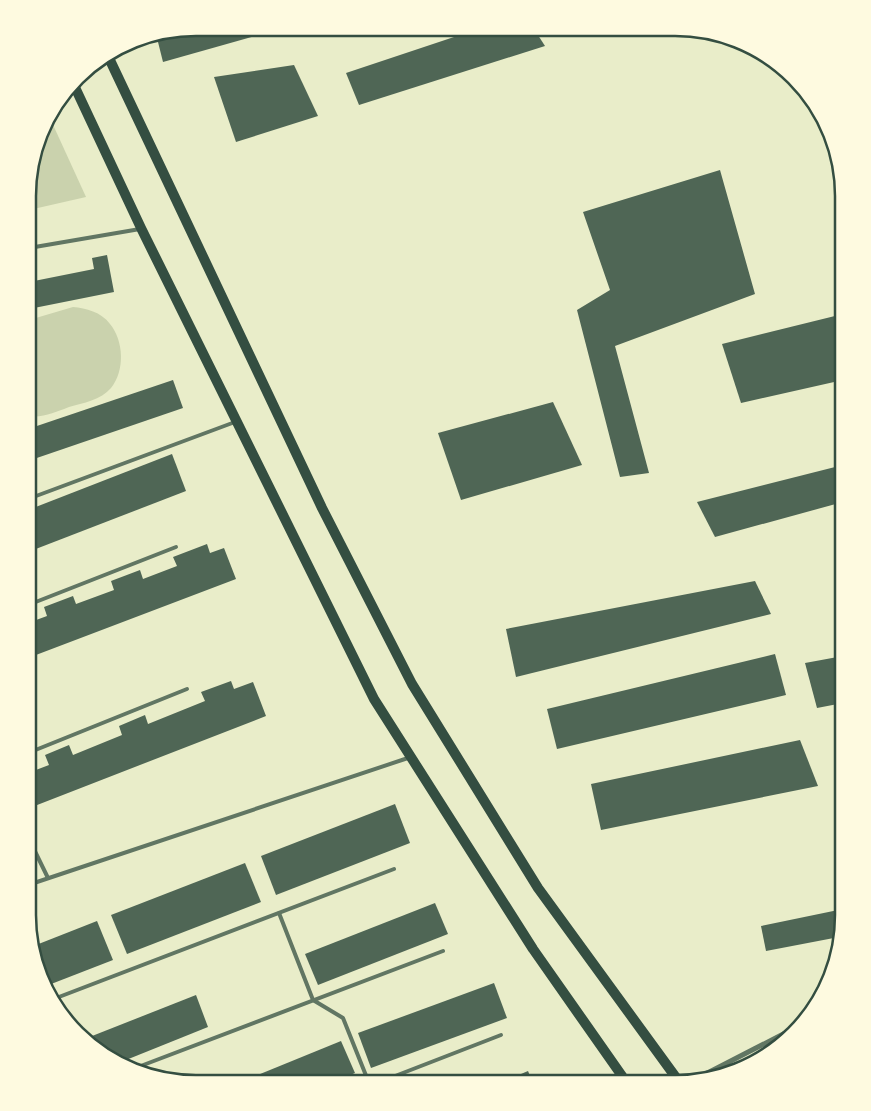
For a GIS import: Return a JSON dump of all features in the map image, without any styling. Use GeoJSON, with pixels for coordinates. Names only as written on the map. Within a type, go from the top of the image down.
{"type":"FeatureCollection","features":[{"type":"Feature","properties":{"kind":"main road"},"geometry":{"type":"LineString","coordinates":[[111,61],[322,508],[412,684],[538,888],[673,1074]]}},
{"type":"Feature","properties":{"kind":"main road"},"geometry":{"type":"LineString","coordinates":[[77,90],[141,228],[374,699],[533,949],[621,1074]]}},
{"type":"Feature","properties":{"kind":"street"},"geometry":{"type":"LineString","coordinates":[[710,1071],[778,1036]]}},
{"type":"Feature","properties":{"kind":"lane"},"geometry":{"type":"LineString","coordinates":[[36,247],[141,228]]}},
{"type":"Feature","properties":{"kind":"lane"},"geometry":{"type":"LineString","coordinates":[[36,496],[236,421]]}},
{"type":"Feature","properties":{"kind":"lane"},"geometry":{"type":"LineString","coordinates":[[36,602],[176,547]]}},
{"type":"Feature","properties":{"kind":"lane"},"geometry":{"type":"LineString","coordinates":[[36,750],[188,689]]}},
{"type":"Feature","properties":{"kind":"lane"},"geometry":{"type":"LineString","coordinates":[[36,882],[411,758]]}},
{"type":"Feature","properties":{"kind":"lane"},"geometry":{"type":"LineString","coordinates":[[36,853],[48,878]]}},
{"type":"Feature","properties":{"kind":"lane"},"geometry":{"type":"LineString","coordinates":[[59,997],[394,869]]}},
{"type":"Feature","properties":{"kind":"lane"},"geometry":{"type":"LineString","coordinates":[[279,913],[313,1000],[343,1018],[365,1074]]}},
{"type":"Feature","properties":{"kind":"lane"},"geometry":{"type":"LineString","coordinates":[[143,1065],[443,951]]}},
{"type":"Feature","properties":{"kind":"lane"},"geometry":{"type":"LineString","coordinates":[[400,1074],[501,1035]]}},
{"type":"Feature","properties":{"kind":"green space"},"geometry":{"type":"Polygon","coordinates":[[[53,125],[86,197],[36,208],[38,175],[42,155],[53,125]]]}},
{"type":"Feature","properties":{"kind":"green space"},"geometry":{"type":"Polygon","coordinates":[[[73,307],[93,311],[102,316],[115,331],[120,347],[121,365],[116,381],[111,388],[97,398],[49,414],[36,416],[36,318],[73,307]]]}},
{"type":"Feature","properties":{"kind":"building"},"geometry":{"type":"Polygon","coordinates":[[[196,36],[255,36],[163,62],[158,41],[196,36]]]}},
{"type":"Feature","properties":{"kind":"building"},"geometry":{"type":"Polygon","coordinates":[[[457,36],[539,36],[545,46],[359,105],[346,73],[457,36]]]}},
{"type":"Feature","properties":{"kind":"building"},"geometry":{"type":"Polygon","coordinates":[[[294,65],[318,116],[236,142],[214,77],[294,65]]]}},
{"type":"Feature","properties":{"kind":"building"},"geometry":{"type":"Polygon","coordinates":[[[720,170],[755,294],[615,346],[649,473],[620,477],[577,310],[610,290],[583,212],[720,170]]]}},
{"type":"Feature","properties":{"kind":"building"},"geometry":{"type":"Polygon","coordinates":[[[107,255],[114,292],[36,308],[36,281],[94,269],[92,258],[107,255]]]}},
{"type":"Feature","properties":{"kind":"building"},"geometry":{"type":"Polygon","coordinates":[[[835,316],[835,382],[741,403],[722,344],[835,316]]]}},
{"type":"Feature","properties":{"kind":"building"},"geometry":{"type":"Polygon","coordinates":[[[173,380],[183,408],[36,458],[36,426],[173,380]]]}},
{"type":"Feature","properties":{"kind":"building"},"geometry":{"type":"Polygon","coordinates":[[[553,402],[582,465],[461,500],[438,433],[553,402]]]}},
{"type":"Feature","properties":{"kind":"building"},"geometry":{"type":"Polygon","coordinates":[[[172,454],[186,491],[36,549],[36,507],[172,454]]]}},
{"type":"Feature","properties":{"kind":"building"},"geometry":{"type":"Polygon","coordinates":[[[835,467],[835,504],[715,537],[697,502],[835,467]]]}},
{"type":"Feature","properties":{"kind":"building"},"geometry":{"type":"Polygon","coordinates":[[[207,544],[210,553],[224,548],[236,579],[36,655],[36,620],[47,616],[44,607],[73,596],[76,604],[114,590],[111,581],[140,570],[143,579],[177,566],[173,557],[207,544]]]}},
{"type":"Feature","properties":{"kind":"building"},"geometry":{"type":"Polygon","coordinates":[[[755,581],[771,614],[516,677],[506,629],[755,581]]]}},
{"type":"Feature","properties":{"kind":"building"},"geometry":{"type":"Polygon","coordinates":[[[775,654],[786,695],[557,749],[547,709],[775,654]]]}},
{"type":"Feature","properties":{"kind":"building"},"geometry":{"type":"Polygon","coordinates":[[[834,658],[834,705],[817,708],[805,663],[834,658]]]}},
{"type":"Feature","properties":{"kind":"building"},"geometry":{"type":"Polygon","coordinates":[[[231,681],[234,689],[253,682],[266,716],[36,805],[36,770],[49,765],[45,755],[69,745],[73,755],[122,735],[119,726],[145,715],[148,724],[205,701],[201,692],[231,681]]]}},
{"type":"Feature","properties":{"kind":"building"},"geometry":{"type":"Polygon","coordinates":[[[800,740],[818,786],[601,830],[591,784],[800,740]]]}},
{"type":"Feature","properties":{"kind":"building"},"geometry":{"type":"Polygon","coordinates":[[[395,804],[410,843],[276,895],[261,856],[395,804]]]}},
{"type":"Feature","properties":{"kind":"building"},"geometry":{"type":"Polygon","coordinates":[[[245,863],[261,902],[127,954],[111,915],[245,863]]]}},
{"type":"Feature","properties":{"kind":"building"},"geometry":{"type":"Polygon","coordinates":[[[435,903],[448,934],[318,985],[305,954],[435,903]]]}},
{"type":"Feature","properties":{"kind":"building"},"geometry":{"type":"Polygon","coordinates":[[[834,911],[833,938],[766,951],[761,926],[834,911]]]}},
{"type":"Feature","properties":{"kind":"building"},"geometry":{"type":"Polygon","coordinates":[[[97,921],[113,960],[52,984],[48,976],[40,944],[97,921]]]}},
{"type":"Feature","properties":{"kind":"building"},"geometry":{"type":"Polygon","coordinates":[[[494,983],[507,1018],[371,1068],[358,1033],[494,983]]]}},
{"type":"Feature","properties":{"kind":"building"},"geometry":{"type":"Polygon","coordinates":[[[196,995],[208,1027],[128,1059],[107,1048],[92,1036],[196,995]]]}},
{"type":"Feature","properties":{"kind":"building"},"geometry":{"type":"Polygon","coordinates":[[[341,1041],[355,1073],[353,1074],[260,1074],[341,1041]]]}}]}
